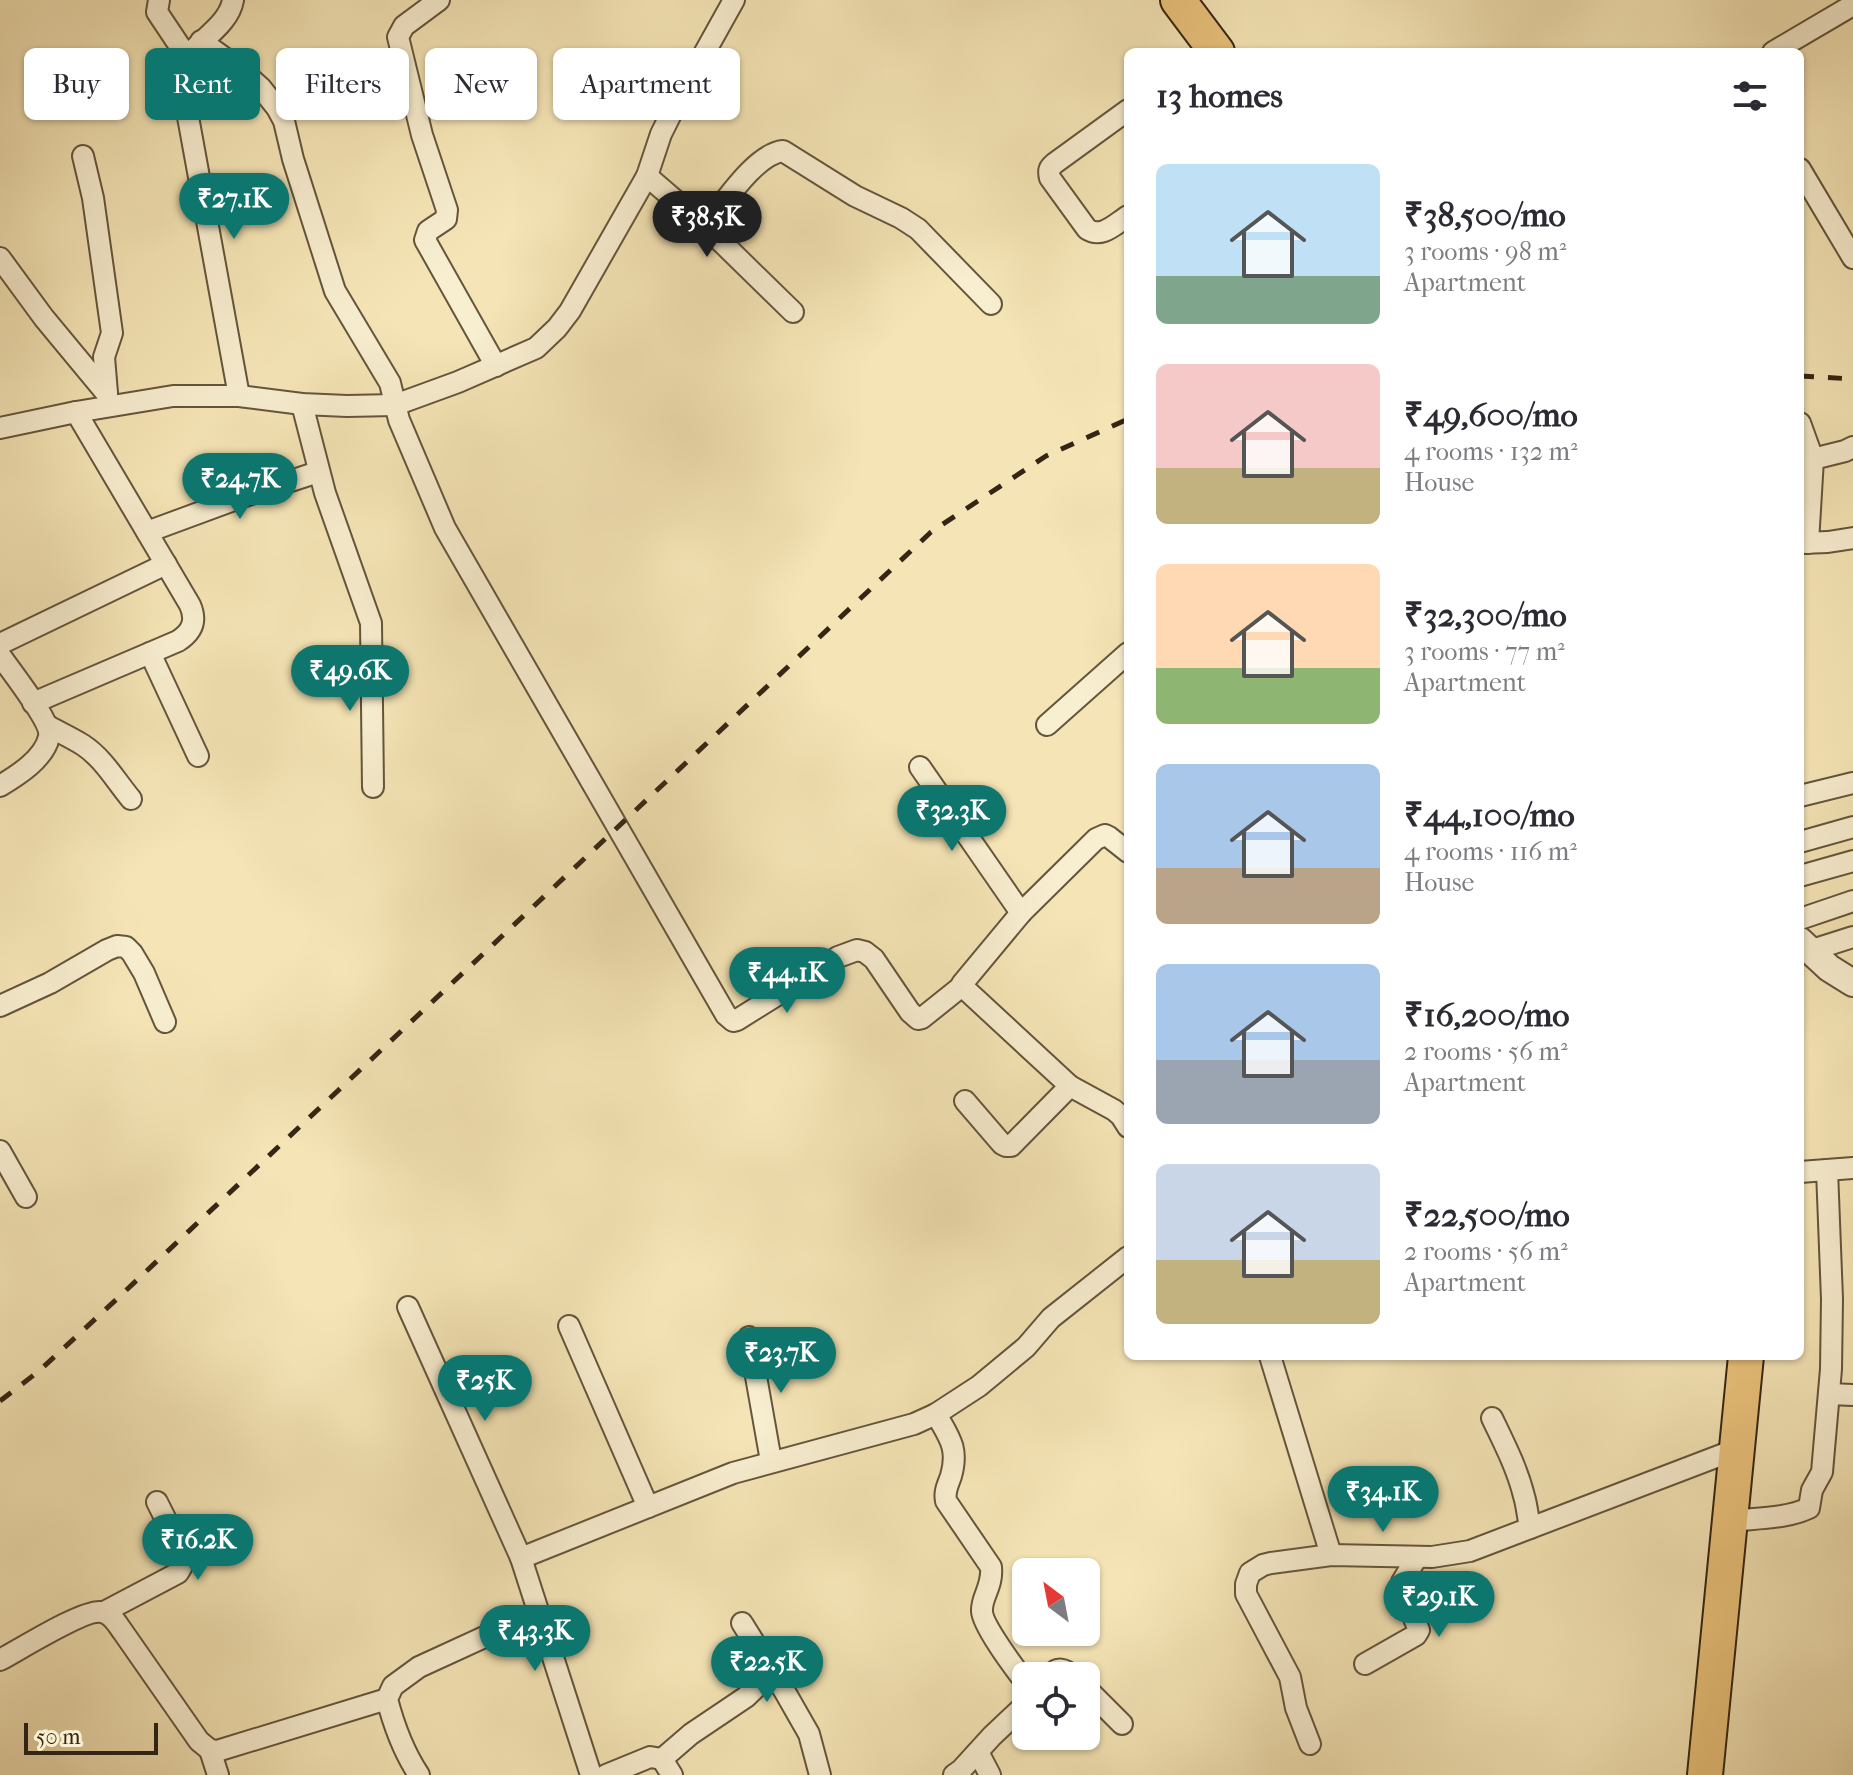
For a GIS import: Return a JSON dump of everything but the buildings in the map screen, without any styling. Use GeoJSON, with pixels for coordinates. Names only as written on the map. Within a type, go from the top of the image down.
{"type":"FeatureCollection","features":[{"type":"Feature","properties":{"kind":"main road"},"geometry":{"type":"LineString","coordinates":[[1178,0],[1211,48]]}},
{"type":"Feature","properties":{"kind":"main road"},"geometry":{"type":"LineString","coordinates":[[1706,1775],[1746,1360]]}},
{"type":"Feature","properties":{"kind":"street"},"geometry":{"type":"LineString","coordinates":[[159,0],[157,12],[181,48]]}},
{"type":"Feature","properties":{"kind":"street"},"geometry":{"type":"LineString","coordinates":[[195,48],[231,10],[233,0]]}},
{"type":"Feature","properties":{"kind":"street"},"geometry":{"type":"LineString","coordinates":[[439,0],[404,26],[398,37],[422,135],[447,210],[446,219],[428,231],[425,240],[496,366]]}},
{"type":"Feature","properties":{"kind":"street"},"geometry":{"type":"LineString","coordinates":[[0,428],[76,412],[108,400],[173,396],[239,396],[347,406],[395,405],[536,348],[570,311],[647,176],[661,134],[734,0]]}},
{"type":"Feature","properties":{"kind":"street"},"geometry":{"type":"LineString","coordinates":[[1780,48],[1853,5]]}},
{"type":"Feature","properties":{"kind":"street"},"geometry":{"type":"LineString","coordinates":[[201,41],[240,69],[277,108],[284,121],[335,291],[390,383],[399,420],[445,528],[729,1018],[737,1020],[838,957],[857,950],[874,959],[910,1012],[918,1019],[922,1018],[962,986],[962,982],[1021,913],[1096,839],[1105,835],[1124,849]]}},
{"type":"Feature","properties":{"kind":"street"},"geometry":{"type":"LineString","coordinates":[[1124,113],[1055,163],[1048,172],[1087,229],[1093,233],[1099,234],[1124,219]]}},
{"type":"Feature","properties":{"kind":"street"},"geometry":{"type":"LineString","coordinates":[[189,120],[239,396]]}},
{"type":"Feature","properties":{"kind":"street"},"geometry":{"type":"LineString","coordinates":[[705,226],[753,168],[774,152],[783,151],[855,196],[918,229],[991,304]]}},
{"type":"Feature","properties":{"kind":"street"},"geometry":{"type":"LineString","coordinates":[[83,156],[93,198],[112,333],[104,357],[108,400]]}},
{"type":"Feature","properties":{"kind":"street"},"geometry":{"type":"LineString","coordinates":[[647,176],[705,226],[793,312]]}},
{"type":"Feature","properties":{"kind":"street"},"geometry":{"type":"LineString","coordinates":[[1804,176],[1853,258]]}},
{"type":"Feature","properties":{"kind":"street"},"geometry":{"type":"LineString","coordinates":[[0,258],[108,400]]}},
{"type":"Feature","properties":{"kind":"street"},"geometry":{"type":"LineString","coordinates":[[302,404],[318,472],[371,623],[373,787]]}},
{"type":"Feature","properties":{"kind":"street"},"geometry":{"type":"LineString","coordinates":[[33,703],[187,636],[193,625],[194,614],[76,412]]}},
{"type":"Feature","properties":{"kind":"street"},"geometry":{"type":"LineString","coordinates":[[1804,434],[1813,459],[1804,543],[1853,538]]}},
{"type":"Feature","properties":{"kind":"street"},"geometry":{"type":"LineString","coordinates":[[1813,459],[1853,447]]}},
{"type":"Feature","properties":{"kind":"street"},"geometry":{"type":"LineString","coordinates":[[147,532],[318,472]]}},
{"type":"Feature","properties":{"kind":"street"},"geometry":{"type":"LineString","coordinates":[[0,644],[166,564]]}},
{"type":"Feature","properties":{"kind":"street"},"geometry":{"type":"LineString","coordinates":[[150,653],[198,756]]}},
{"type":"Feature","properties":{"kind":"street"},"geometry":{"type":"LineString","coordinates":[[0,655],[48,726],[49,736],[36,758],[0,786]]}},
{"type":"Feature","properties":{"kind":"street"},"geometry":{"type":"LineString","coordinates":[[1047,725],[1124,657]]}},
{"type":"Feature","properties":{"kind":"street"},"geometry":{"type":"LineString","coordinates":[[48,726],[91,752],[131,799]]}},
{"type":"Feature","properties":{"kind":"street"},"geometry":{"type":"LineString","coordinates":[[920,767],[1021,913]]}},
{"type":"Feature","properties":{"kind":"street"},"geometry":{"type":"LineString","coordinates":[[1804,795],[1853,783]]}},
{"type":"Feature","properties":{"kind":"street"},"geometry":{"type":"LineString","coordinates":[[1804,841],[1853,827]]}},
{"type":"Feature","properties":{"kind":"street"},"geometry":{"type":"LineString","coordinates":[[1804,875],[1853,861]]}},
{"type":"Feature","properties":{"kind":"street"},"geometry":{"type":"LineString","coordinates":[[1804,918],[1853,901]]}},
{"type":"Feature","properties":{"kind":"street"},"geometry":{"type":"LineString","coordinates":[[1804,946],[1853,937]]}},
{"type":"Feature","properties":{"kind":"street"},"geometry":{"type":"LineString","coordinates":[[0,1006],[117,946],[126,947],[136,960],[165,1022]]}},
{"type":"Feature","properties":{"kind":"street"},"geometry":{"type":"LineString","coordinates":[[1804,946],[1829,968],[1853,983]]}},
{"type":"Feature","properties":{"kind":"street"},"geometry":{"type":"LineString","coordinates":[[962,986],[1070,1086],[1114,1110],[1124,1121]]}},
{"type":"Feature","properties":{"kind":"street"},"geometry":{"type":"LineString","coordinates":[[965,1101],[1002,1144],[1011,1146],[1070,1086]]}},
{"type":"Feature","properties":{"kind":"street"},"geometry":{"type":"LineString","coordinates":[[0,1151],[26,1197]]}},
{"type":"Feature","properties":{"kind":"street"},"geometry":{"type":"LineString","coordinates":[[1804,1172],[1853,1168]]}},
{"type":"Feature","properties":{"kind":"street"},"geometry":{"type":"LineString","coordinates":[[1730,1521],[1809,1508],[1812,1490],[1822,1472],[1829,1394],[1832,1299],[1827,1170]]}},
{"type":"Feature","properties":{"kind":"street"},"geometry":{"type":"LineString","coordinates":[[521,1558],[712,1481],[771,1461],[914,1424],[936,1414],[979,1386],[1026,1347],[1051,1318],[1124,1260]]}},
{"type":"Feature","properties":{"kind":"street"},"geometry":{"type":"LineString","coordinates":[[408,1307],[521,1558],[591,1775]]}},
{"type":"Feature","properties":{"kind":"street"},"geometry":{"type":"LineString","coordinates":[[569,1326],[648,1507]]}},
{"type":"Feature","properties":{"kind":"street"},"geometry":{"type":"LineString","coordinates":[[749,1337],[771,1461]]}},
{"type":"Feature","properties":{"kind":"street"},"geometry":{"type":"LineString","coordinates":[[1271,1360],[1331,1555]]}},
{"type":"Feature","properties":{"kind":"street"},"geometry":{"type":"LineString","coordinates":[[1829,1394],[1853,1395]]}},
{"type":"Feature","properties":{"kind":"street"},"geometry":{"type":"LineString","coordinates":[[936,1414],[954,1449],[955,1459],[944,1495],[991,1567],[992,1577],[981,1613],[1012,1663]]}},
{"type":"Feature","properties":{"kind":"street"},"geometry":{"type":"LineString","coordinates":[[1492,1418],[1517,1475],[1530,1528]]}},
{"type":"Feature","properties":{"kind":"street"},"geometry":{"type":"LineString","coordinates":[[1310,1744],[1296,1708],[1290,1677],[1246,1594],[1250,1573],[1263,1565],[1331,1555],[1432,1557],[1470,1551],[1737,1449]]}},
{"type":"Feature","properties":{"kind":"street"},"geometry":{"type":"LineString","coordinates":[[104,1612],[178,1573],[183,1565],[182,1552],[157,1502]]}},
{"type":"Feature","properties":{"kind":"street"},"geometry":{"type":"LineString","coordinates":[[1365,1664],[1416,1635],[1419,1630],[1401,1588],[1417,1557]]}},
{"type":"Feature","properties":{"kind":"street"},"geometry":{"type":"LineString","coordinates":[[0,1660],[81,1617],[97,1611],[104,1612],[123,1632],[191,1732],[210,1750],[217,1751],[387,1699]]}},
{"type":"Feature","properties":{"kind":"street"},"geometry":{"type":"LineString","coordinates":[[419,1775],[395,1729],[387,1699],[393,1686],[419,1667],[539,1612]]}},
{"type":"Feature","properties":{"kind":"street"},"geometry":{"type":"LineString","coordinates":[[742,1623],[809,1734],[820,1775]]}},
{"type":"Feature","properties":{"kind":"street"},"geometry":{"type":"LineString","coordinates":[[606,1775],[650,1757],[667,1767],[691,1734],[746,1697],[772,1672]]}},
{"type":"Feature","properties":{"kind":"street"},"geometry":{"type":"LineString","coordinates":[[1100,1702],[1122,1724]]}},
{"type":"Feature","properties":{"kind":"street"},"geometry":{"type":"LineString","coordinates":[[954,1775],[1012,1717]]}},
{"type":"Feature","properties":{"kind":"street"},"geometry":{"type":"LineString","coordinates":[[210,1750],[218,1775]]}},
{"type":"Feature","properties":{"kind":"street"},"geometry":{"type":"LineString","coordinates":[[978,1752],[990,1775]]}},
{"type":"Feature","properties":{"kind":"railway"},"geometry":{"type":"LineString","coordinates":[[1804,376],[1853,379]]}},
{"type":"Feature","properties":{"kind":"railway"},"geometry":{"type":"LineString","coordinates":[[0,1401],[39,1371],[120,1296],[931,532],[1046,456],[1124,421]]}}]}
